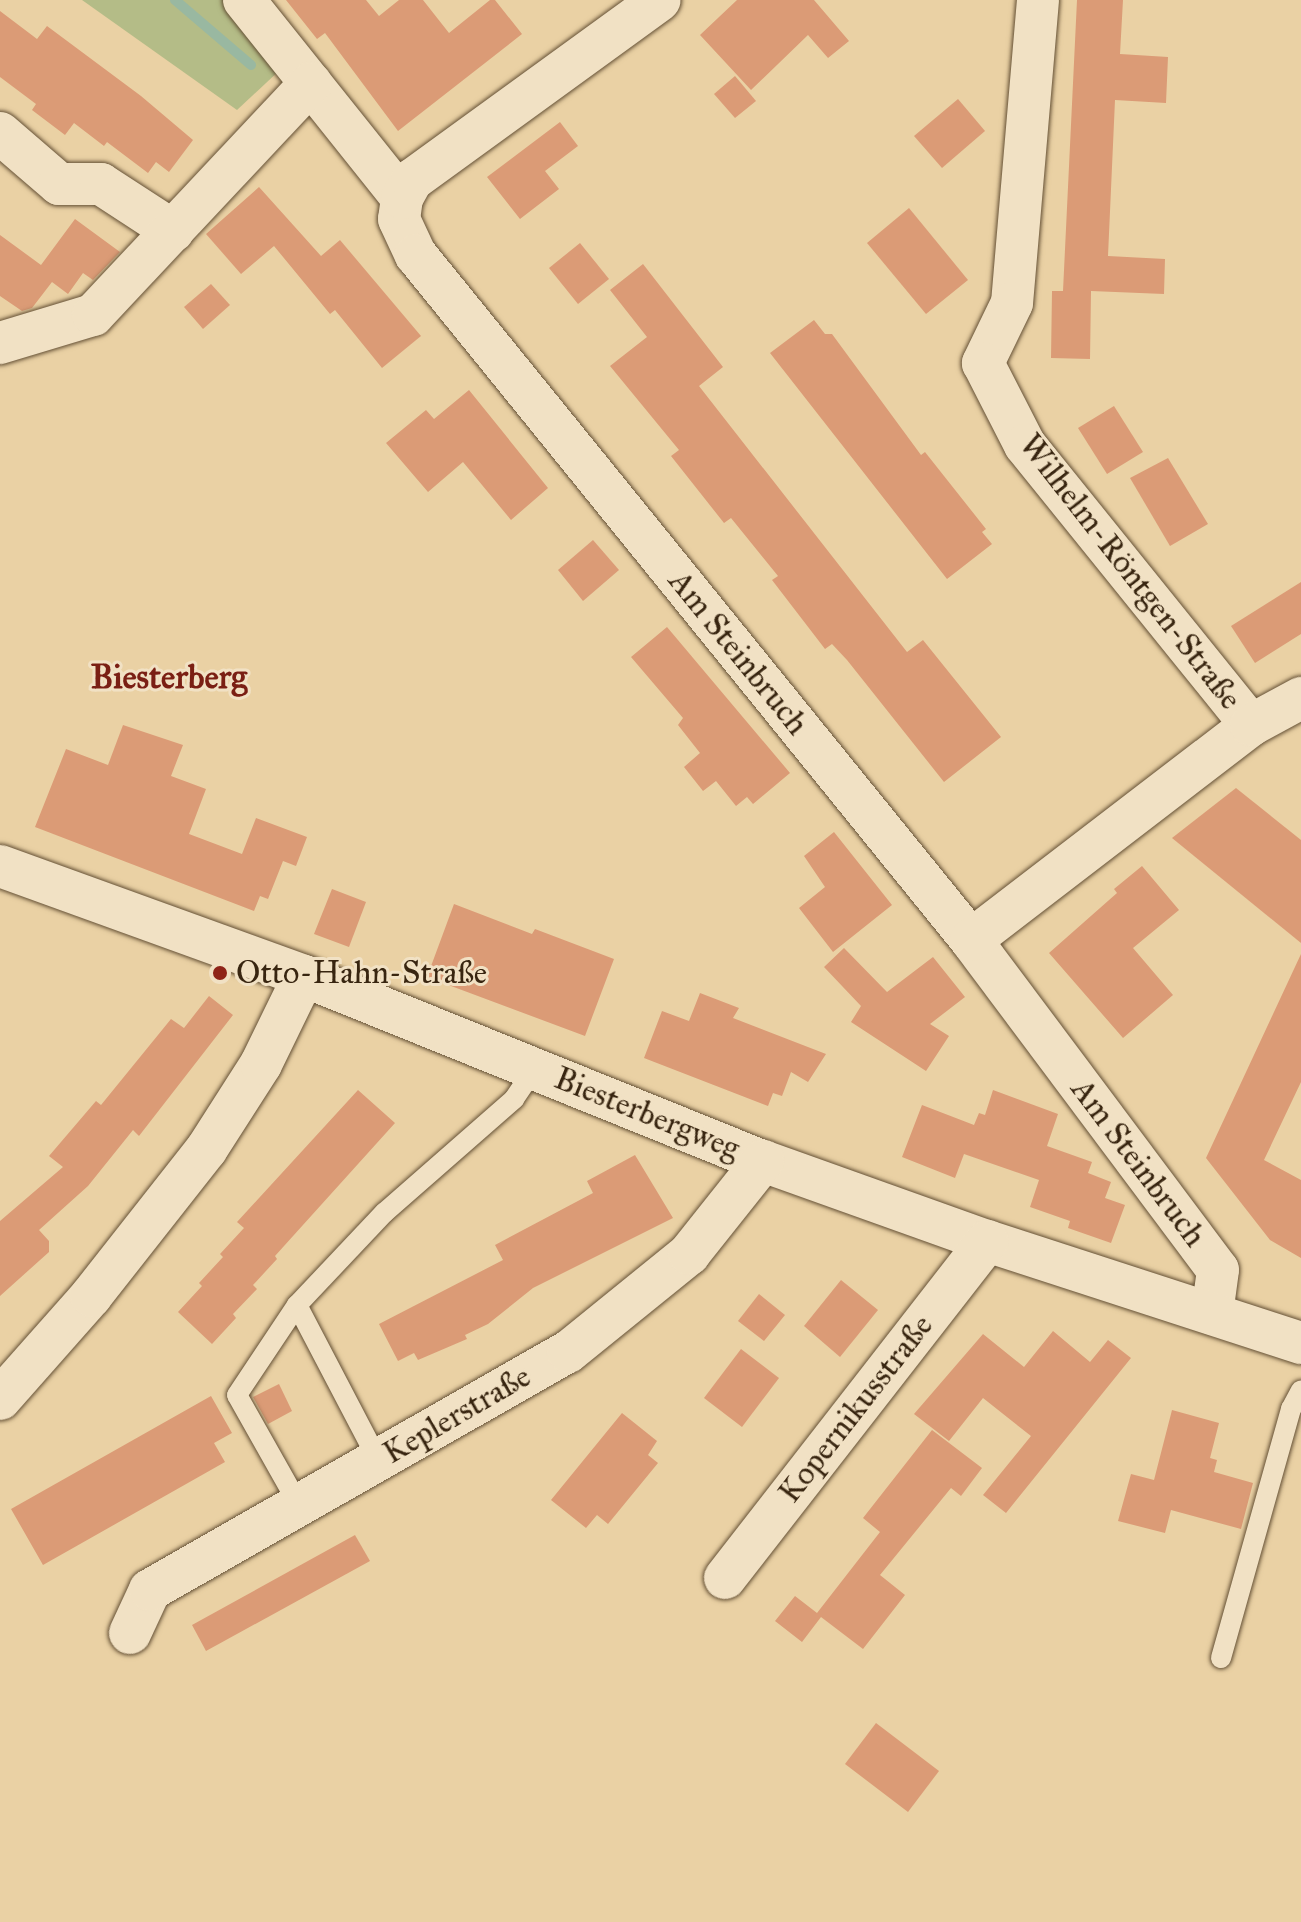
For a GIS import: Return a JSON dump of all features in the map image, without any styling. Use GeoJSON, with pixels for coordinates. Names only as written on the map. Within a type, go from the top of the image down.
{"type":"FeatureCollection","features":[{"type":"Feature","properties":{"kind":"street"},"geometry":{"type":"LineString","coordinates":[[244,0],[402,198],[412,180],[660,0]]}},
{"type":"Feature","properties":{"kind":"street","name":"Wilhelm-Röntgen-Straße"},"geometry":{"type":"LineString","coordinates":[[1038,0],[1012,303],[983,363],[1025,445],[1251,725]]}},
{"type":"Feature","properties":{"kind":"street"},"geometry":{"type":"LineString","coordinates":[[0,343],[93,315],[311,83]]}},
{"type":"Feature","properties":{"kind":"street"},"geometry":{"type":"LineString","coordinates":[[0,133],[59,184],[101,184],[173,231]]}},
{"type":"Feature","properties":{"kind":"street","name":"Am Steinbruch"},"geometry":{"type":"LineString","coordinates":[[402,198],[399,219],[416,255],[971,940],[1218,1270],[1212,1314]]}},
{"type":"Feature","properties":{"kind":"street"},"geometry":{"type":"LineString","coordinates":[[971,940],[1251,725],[1301,698]]}},
{"type":"Feature","properties":{"kind":"street","name":"Biesterbergweg"},"geometry":{"type":"LineString","coordinates":[[0,866],[304,976],[763,1161],[987,1241],[1301,1343]]}},
{"type":"Feature","properties":{"kind":"street"},"geometry":{"type":"LineString","coordinates":[[0,1399],[91,1296],[206,1150],[261,1064],[304,976]]}},
{"type":"Feature","properties":{"kind":"street","name":"Keplerstraße"},"geometry":{"type":"LineString","coordinates":[[130,1633],[150,1590],[568,1352],[689,1254],[763,1161]]}},
{"type":"Feature","properties":{"kind":"street","name":"Kopernikusstraße"},"geometry":{"type":"LineString","coordinates":[[725,1578],[987,1241]]}},
{"type":"Feature","properties":{"kind":"lane"},"geometry":{"type":"LineString","coordinates":[[299,1505],[237,1395],[297,1305],[384,1213],[514,1099],[534,1069]]}},
{"type":"Feature","properties":{"kind":"lane"},"geometry":{"type":"LineString","coordinates":[[297,1305],[378,1460]]}},
{"type":"Feature","properties":{"kind":"lane"},"geometry":{"type":"LineString","coordinates":[[1221,1658],[1291,1409],[1301,1390]]}},
{"type":"Feature","properties":{"kind":"green space"},"geometry":{"type":"Polygon","coordinates":[[[82,0],[258,0],[297,54],[237,110],[82,0]]]}},
{"type":"Feature","properties":{"kind":"building"},"geometry":{"type":"Polygon","coordinates":[[[286,0],[366,0],[379,16],[399,0],[423,0],[449,33],[490,0],[495,0],[522,34],[398,131],[325,33],[317,39],[286,0]]]}},
{"type":"Feature","properties":{"kind":"building"},"geometry":{"type":"Polygon","coordinates":[[[737,0],[814,0],[849,41],[828,58],[808,35],[751,90],[700,35],[737,0]]]}},
{"type":"Feature","properties":{"kind":"building"},"geometry":{"type":"Polygon","coordinates":[[[1077,0],[1123,0],[1120,54],[1168,57],[1166,103],[1115,100],[1108,256],[1165,259],[1164,294],[1091,291],[1090,359],[1051,358],[1052,291],[1063,291],[1077,0]]]}},
{"type":"Feature","properties":{"kind":"building"},"geometry":{"type":"Polygon","coordinates":[[[0,11],[37,39],[47,26],[141,96],[193,140],[169,172],[156,162],[148,173],[107,142],[104,146],[74,123],[65,135],[32,110],[36,104],[0,77],[0,11]]]}},
{"type":"Feature","properties":{"kind":"building"},"geometry":{"type":"Polygon","coordinates":[[[735,76],[756,101],[735,118],[714,94],[735,76]]]}},
{"type":"Feature","properties":{"kind":"building"},"geometry":{"type":"Polygon","coordinates":[[[958,99],[985,131],[942,168],[914,136],[958,99]]]}},
{"type":"Feature","properties":{"kind":"building"},"geometry":{"type":"Polygon","coordinates":[[[560,122],[578,146],[545,171],[559,189],[520,219],[487,177],[560,122]]]}},
{"type":"Feature","properties":{"kind":"building"},"geometry":{"type":"Polygon","coordinates":[[[259,187],[321,256],[340,240],[421,336],[382,368],[335,310],[330,314],[274,246],[241,274],[206,234],[259,187]]]}},
{"type":"Feature","properties":{"kind":"building"},"geometry":{"type":"Polygon","coordinates":[[[909,208],[968,280],[926,314],[867,243],[909,208]]]}},
{"type":"Feature","properties":{"kind":"building"},"geometry":{"type":"Polygon","coordinates":[[[75,219],[120,252],[93,280],[83,273],[68,294],[52,282],[32,308],[22,311],[0,296],[0,235],[41,265],[75,219]]]}},
{"type":"Feature","properties":{"kind":"building"},"geometry":{"type":"Polygon","coordinates":[[[580,243],[609,279],[578,304],[549,268],[580,243]]]}},
{"type":"Feature","properties":{"kind":"building"},"geometry":{"type":"Polygon","coordinates":[[[643,264],[723,367],[699,386],[907,652],[923,640],[1001,737],[944,782],[847,660],[832,644],[825,649],[772,580],[778,576],[731,518],[724,523],[671,456],[679,450],[610,366],[647,337],[610,290],[643,264]]]}},
{"type":"Feature","properties":{"kind":"building"},"geometry":{"type":"Polygon","coordinates":[[[211,284],[230,305],[203,329],[184,307],[211,284]]]}},
{"type":"Feature","properties":{"kind":"building"},"geometry":{"type":"Polygon","coordinates":[[[814,320],[825,334],[832,334],[921,455],[925,452],[986,529],[982,532],[992,544],[947,579],[770,353],[814,320]]]}},
{"type":"Feature","properties":{"kind":"building"},"geometry":{"type":"Polygon","coordinates":[[[469,390],[548,488],[511,520],[463,462],[428,492],[386,443],[426,410],[434,419],[469,390]]]}},
{"type":"Feature","properties":{"kind":"building"},"geometry":{"type":"Polygon","coordinates":[[[1114,406],[1143,452],[1107,474],[1078,428],[1114,406]]]}},
{"type":"Feature","properties":{"kind":"building"},"geometry":{"type":"Polygon","coordinates":[[[1168,458],[1208,524],[1170,546],[1130,478],[1168,458]]]}},
{"type":"Feature","properties":{"kind":"building"},"geometry":{"type":"Polygon","coordinates":[[[593,540],[619,570],[583,601],[558,570],[593,540]]]}},
{"type":"Feature","properties":{"kind":"building"},"geometry":{"type":"Polygon","coordinates":[[[1301,582],[1301,634],[1255,663],[1231,626],[1301,582]]]}},
{"type":"Feature","properties":{"kind":"building"},"geometry":{"type":"Polygon","coordinates":[[[667,627],[790,773],[753,804],[747,797],[736,806],[716,781],[703,791],[684,767],[700,753],[678,725],[683,718],[631,657],[667,627]]]}},
{"type":"Feature","properties":{"kind":"building"},"geometry":{"type":"Polygon","coordinates":[[[123,725],[183,745],[171,776],[206,789],[189,834],[242,854],[256,818],[307,837],[296,866],[283,861],[268,899],[260,896],[254,911],[35,827],[66,749],[108,765],[123,725]]]}},
{"type":"Feature","properties":{"kind":"building"},"geometry":{"type":"Polygon","coordinates":[[[1236,788],[1301,840],[1301,943],[1172,838],[1236,788]]]}},
{"type":"Feature","properties":{"kind":"building"},"geometry":{"type":"Polygon","coordinates":[[[834,832],[892,905],[833,952],[799,908],[825,887],[804,856],[834,832]]]}},
{"type":"Feature","properties":{"kind":"building"},"geometry":{"type":"Polygon","coordinates":[[[1142,866],[1179,910],[1133,948],[1173,995],[1123,1038],[1049,953],[1117,893],[1114,889],[1142,866]]]}},
{"type":"Feature","properties":{"kind":"building"},"geometry":{"type":"Polygon","coordinates":[[[332,889],[366,902],[349,947],[314,934],[332,889]]]}},
{"type":"Feature","properties":{"kind":"building"},"geometry":{"type":"Polygon","coordinates":[[[454,904],[532,934],[535,929],[614,959],[585,1036],[427,977],[454,904]]]}},
{"type":"Feature","properties":{"kind":"building"},"geometry":{"type":"Polygon","coordinates":[[[844,948],[887,992],[933,957],[965,997],[930,1024],[949,1036],[926,1071],[851,1022],[861,1006],[824,967],[844,948]]]}},
{"type":"Feature","properties":{"kind":"building"},"geometry":{"type":"Polygon","coordinates":[[[1301,954],[1301,1082],[1264,1160],[1301,1180],[1301,1258],[1270,1240],[1206,1158],[1301,954]]]}},
{"type":"Feature","properties":{"kind":"building"},"geometry":{"type":"Polygon","coordinates":[[[700,993],[739,1008],[733,1018],[826,1054],[808,1082],[791,1072],[782,1096],[773,1093],[768,1106],[644,1058],[662,1011],[689,1021],[700,993]]]}},
{"type":"Feature","properties":{"kind":"building"},"geometry":{"type":"Polygon","coordinates":[[[209,996],[233,1015],[139,1136],[133,1130],[88,1186],[39,1230],[49,1241],[49,1252],[0,1296],[0,1221],[63,1167],[49,1156],[96,1101],[101,1105],[171,1019],[184,1028],[209,996]]]}},
{"type":"Feature","properties":{"kind":"building"},"geometry":{"type":"Polygon","coordinates":[[[358,1090],[395,1123],[275,1256],[277,1259],[253,1285],[257,1289],[233,1314],[236,1318],[212,1344],[178,1312],[223,1257],[220,1254],[244,1228],[237,1222],[358,1090]]]}},
{"type":"Feature","properties":{"kind":"building"},"geometry":{"type":"Polygon","coordinates":[[[993,1090],[1058,1114],[1047,1146],[1092,1162],[1088,1173],[1111,1182],[1105,1198],[1125,1205],[1111,1243],[1068,1228],[1070,1221],[1030,1207],[1039,1180],[964,1154],[955,1178],[902,1157],[922,1105],[974,1125],[979,1113],[985,1115],[993,1090]]]}},
{"type":"Feature","properties":{"kind":"building"},"geometry":{"type":"Polygon","coordinates":[[[635,1155],[673,1218],[533,1288],[488,1324],[465,1335],[467,1339],[418,1360],[414,1353],[398,1361],[379,1324],[503,1260],[495,1245],[593,1193],[587,1181],[635,1155]]]}},
{"type":"Feature","properties":{"kind":"building"},"geometry":{"type":"Polygon","coordinates":[[[841,1280],[878,1310],[840,1357],[804,1326],[841,1280]]]}},
{"type":"Feature","properties":{"kind":"building"},"geometry":{"type":"Polygon","coordinates":[[[759,1294],[785,1315],[764,1341],[738,1321],[759,1294]]]}},
{"type":"Feature","properties":{"kind":"building"},"geometry":{"type":"Polygon","coordinates":[[[1053,1331],[1090,1362],[1108,1340],[1131,1358],[1006,1513],[983,1495],[1031,1436],[983,1398],[949,1441],[914,1414],[983,1334],[1024,1367],[1053,1331]]]}},
{"type":"Feature","properties":{"kind":"building"},"geometry":{"type":"Polygon","coordinates":[[[741,1349],[779,1378],[742,1427],[704,1398],[741,1349]]]}},
{"type":"Feature","properties":{"kind":"building"},"geometry":{"type":"Polygon","coordinates":[[[279,1384],[292,1411],[268,1424],[253,1397],[279,1384]]]}},
{"type":"Feature","properties":{"kind":"building"},"geometry":{"type":"Polygon","coordinates":[[[211,1396],[232,1433],[214,1443],[225,1462],[43,1565],[11,1509],[211,1396]]]}},
{"type":"Feature","properties":{"kind":"building"},"geometry":{"type":"Polygon","coordinates":[[[1172,1410],[1219,1423],[1210,1458],[1217,1460],[1214,1472],[1253,1483],[1241,1529],[1171,1510],[1165,1533],[1118,1521],[1131,1474],[1154,1480],[1172,1410]]]}},
{"type":"Feature","properties":{"kind":"building"},"geometry":{"type":"Polygon","coordinates":[[[622,1413],[657,1441],[648,1455],[658,1463],[608,1524],[597,1515],[586,1528],[551,1500],[622,1413]]]}},
{"type":"Feature","properties":{"kind":"building"},"geometry":{"type":"Polygon","coordinates":[[[932,1430],[982,1468],[961,1496],[951,1488],[880,1575],[905,1595],[863,1649],[821,1617],[802,1642],[775,1621],[795,1596],[817,1613],[880,1532],[863,1518],[932,1430]]]}},
{"type":"Feature","properties":{"kind":"building"},"geometry":{"type":"Polygon","coordinates":[[[355,1535],[370,1561],[206,1651],[192,1625],[355,1535]]]}},
{"type":"Feature","properties":{"kind":"building"},"geometry":{"type":"Polygon","coordinates":[[[876,1723],[939,1771],[908,1812],[845,1764],[876,1723]]]}},
{"type":"Feature","properties":{"kind":"waterway"},"geometry":{"type":"LineString","coordinates":[[175,0],[251,65]]}},
{"type":"Feature","properties":{"kind":"place","name":"Otto-Hahn-Straße"},"geometry":{"type":"Point","coordinates":[220,973]}},
{"type":"Feature","properties":{"kind":"district","name":"Biesterberg"},"geometry":{"type":"Point","coordinates":[169,677]}}]}
